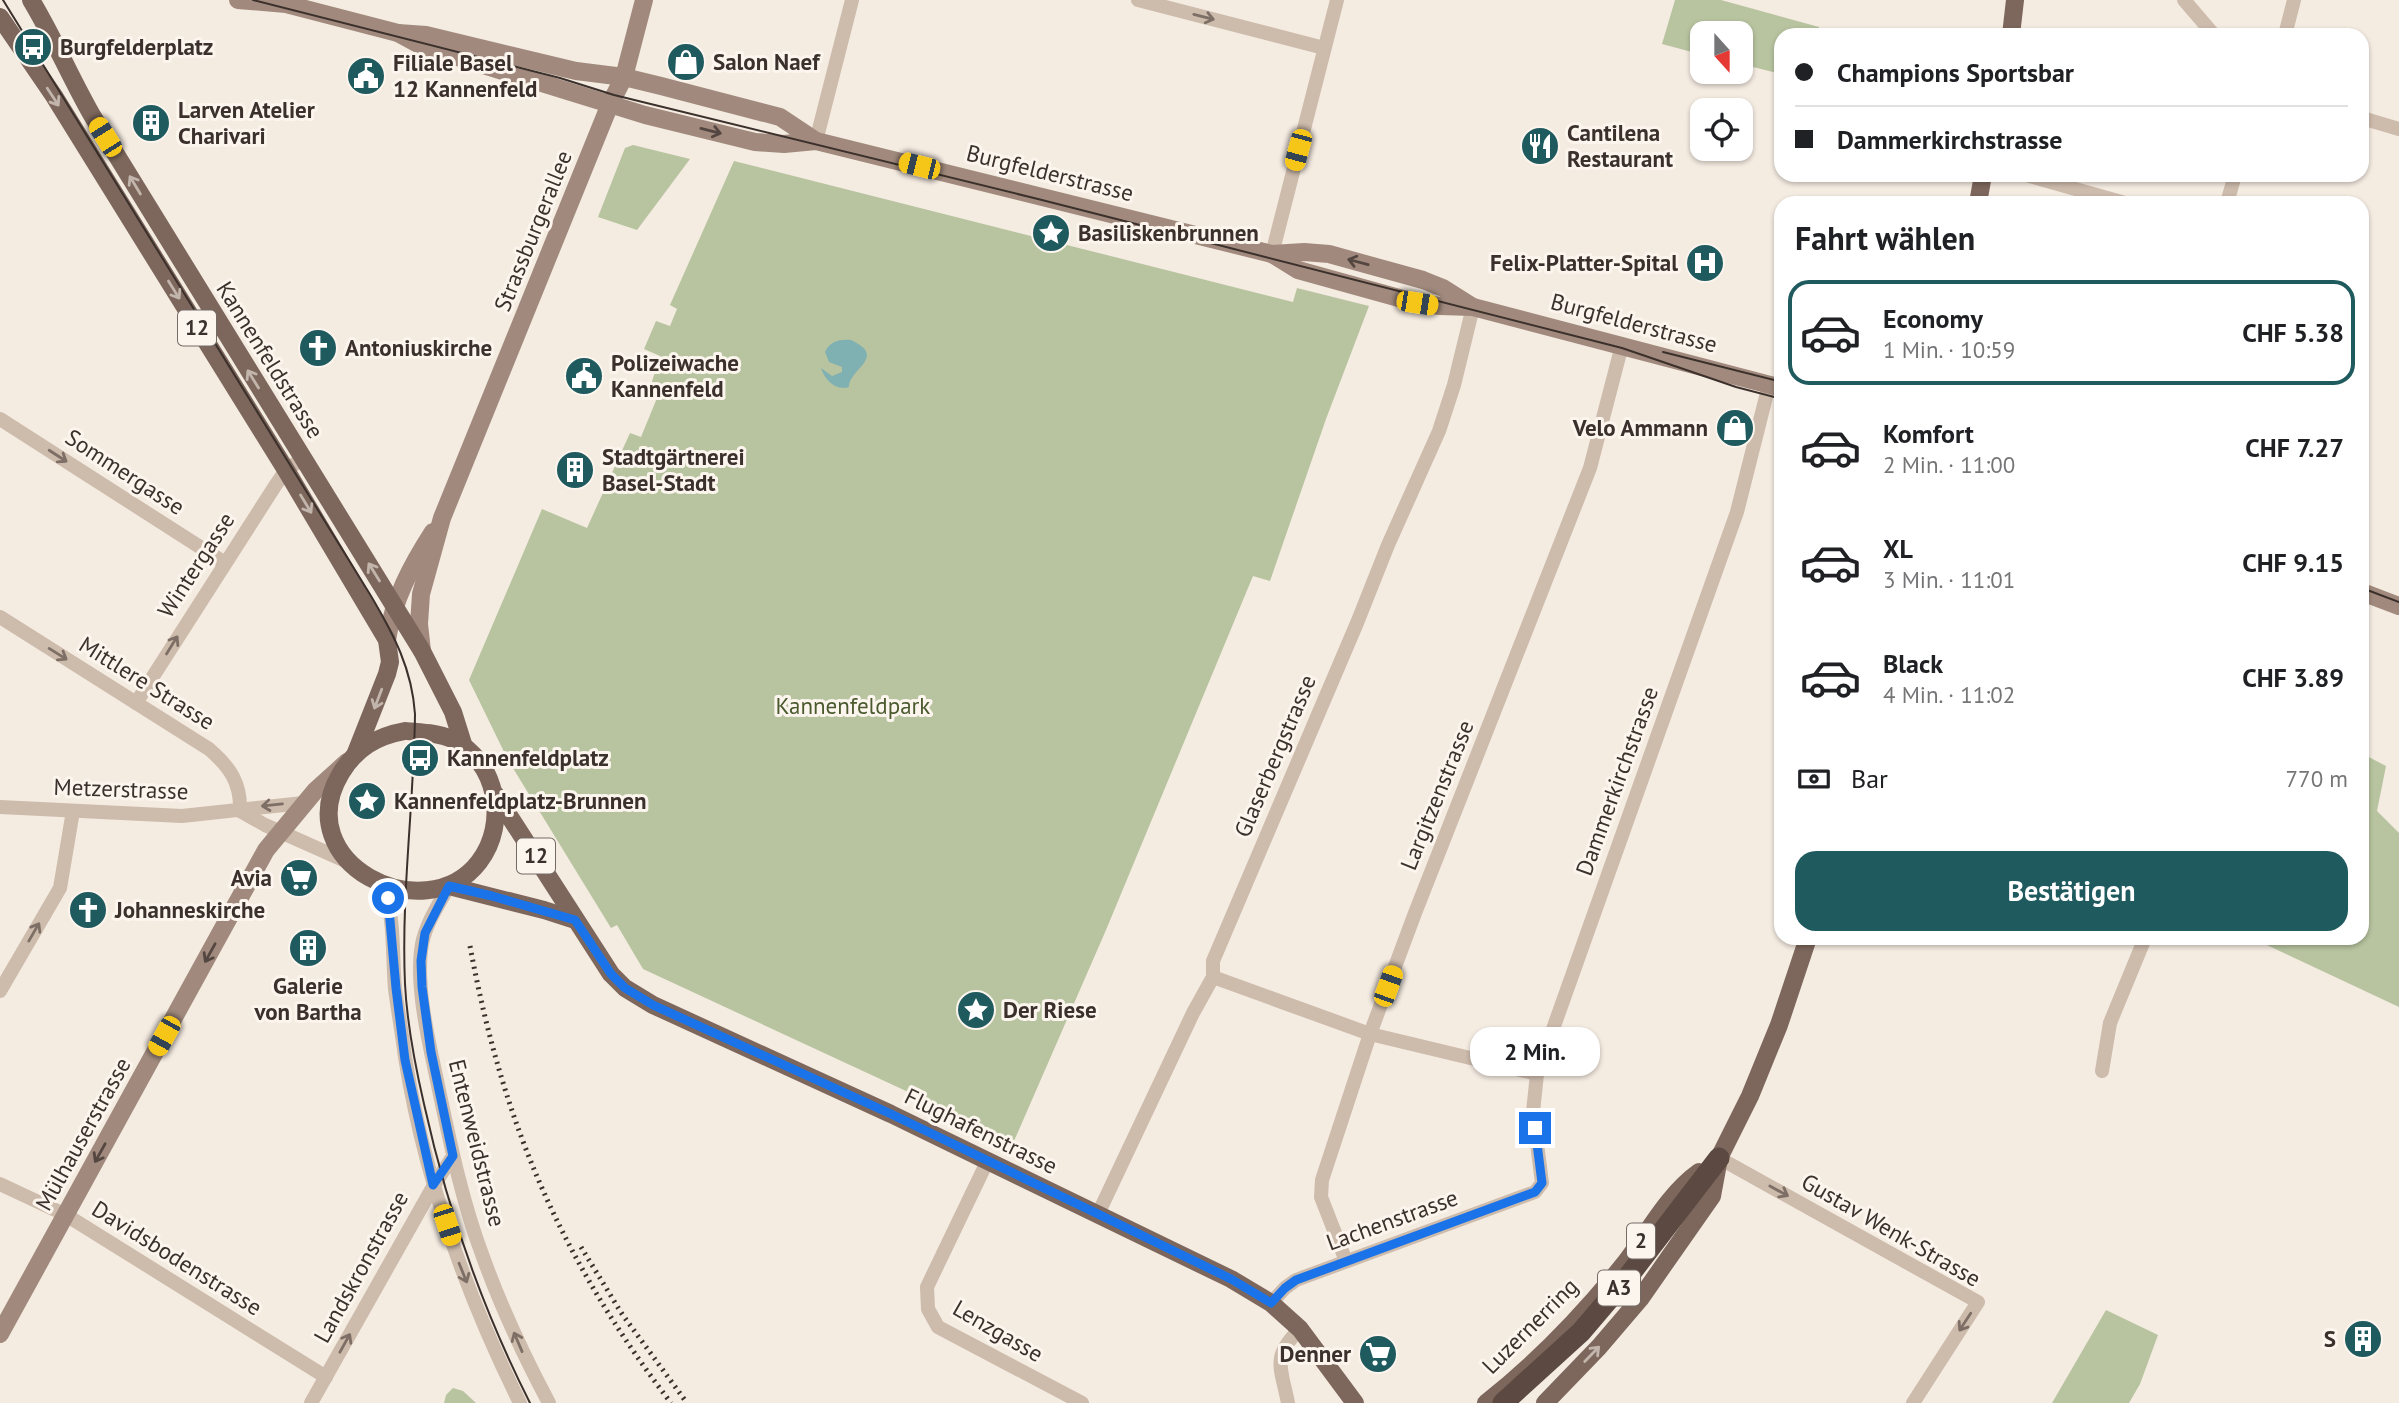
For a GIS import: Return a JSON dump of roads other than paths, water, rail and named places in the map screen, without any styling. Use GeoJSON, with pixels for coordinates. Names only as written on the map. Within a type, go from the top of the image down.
{"type":"FeatureCollection","features":[{"type":"Feature","properties":{"kind":"highway","name":"A3"},"geometry":{"type":"LineString","coordinates":[[1503,1403],[1581,1332],[1627,1279],[1719,1157]]}},
{"type":"Feature","properties":{"kind":"highway","name":"A3"},"geometry":{"type":"LineString","coordinates":[[1523,1403],[1619,1302],[1659,1252],[1719,1157]]}},
{"type":"Feature","properties":{"kind":"main road","name":"Kannenfeldstrasse"},"geometry":{"type":"LineString","coordinates":[[30,0],[49,30],[93,117],[422,651],[453,712],[464,747]]}},
{"type":"Feature","properties":{"kind":"main road","name":"Burgfelderstrasse"},"geometry":{"type":"LineString","coordinates":[[239,0],[283,1],[398,33],[426,35],[576,71],[624,77],[780,117],[816,141]]}},
{"type":"Feature","properties":{"kind":"main road","name":"Strassburgerallee"},"geometry":{"type":"LineString","coordinates":[[422,651],[419,624],[421,594],[442,518],[610,104],[624,77],[644,0]]}},
{"type":"Feature","properties":{"kind":"main road"},"geometry":{"type":"LineString","coordinates":[[2012,28],[2015,0]]}},
{"type":"Feature","properties":{"kind":"main road","name":"Kannenfeldstrasse"},"geometry":{"type":"LineString","coordinates":[[0,18],[54,96],[286,470],[387,640]]}},
{"type":"Feature","properties":{"kind":"main road","name":"Burgfelderstrasse"},"geometry":{"type":"LineString","coordinates":[[398,33],[422,46],[610,104],[755,142],[784,144],[816,141],[1272,254],[1329,254],[1423,280],[1443,288],[1473,307],[1774,386]]}},
{"type":"Feature","properties":{"kind":"main road","name":"Strassburgerallee"},"geometry":{"type":"LineString","coordinates":[[387,640],[394,606],[414,562],[442,518]]}},
{"type":"Feature","properties":{"kind":"main road"},"geometry":{"type":"LineString","coordinates":[[2369,595],[2399,606]]}},
{"type":"Feature","properties":{"kind":"main road"},"geometry":{"type":"LineString","coordinates":[[355,755],[387,674],[390,662],[387,640]]}},
{"type":"Feature","properties":{"kind":"main road"},"geometry":{"type":"LineString","coordinates":[[405,731],[438,735],[464,747],[481,766],[495,794],[494,826],[485,853],[470,872],[449,886],[412,890],[383,884],[348,862],[332,835],[327,821],[328,808],[335,783],[365,745],[377,738],[405,731]]}},
{"type":"Feature","properties":{"kind":"main road","name":"Mülhauserstrasse"},"geometry":{"type":"LineString","coordinates":[[0,1334],[266,850],[303,803],[355,755]]}},
{"type":"Feature","properties":{"kind":"main road","name":"Flughafenstrasse"},"geometry":{"type":"LineString","coordinates":[[495,794],[597,955],[625,988],[653,1005],[891,1114],[1231,1279],[1271,1303],[1300,1329],[1355,1403]]}},
{"type":"Feature","properties":{"kind":"main road","name":"12"},"geometry":{"type":"LineString","coordinates":[[449,886],[575,920]]}},
{"type":"Feature","properties":{"kind":"main road","name":"Luzernerring"},"geometry":{"type":"LineString","coordinates":[[1545,1403],[1640,1299],[1712,1196],[1719,1157],[1750,1096],[1806,945]]}},
{"type":"Feature","properties":{"kind":"main road","name":"Luzernerring"},"geometry":{"type":"LineString","coordinates":[[1486,1403],[1534,1362],[1576,1318],[1624,1264],[1668,1204],[1693,1177],[1719,1157]]}},
{"type":"Feature","properties":{"kind":"street"},"geometry":{"type":"LineString","coordinates":[[816,141],[852,0]]}},
{"type":"Feature","properties":{"kind":"street"},"geometry":{"type":"LineString","coordinates":[[1138,0],[1324,48]]}},
{"type":"Feature","properties":{"kind":"street"},"geometry":{"type":"LineString","coordinates":[[1272,254],[1337,0]]}},
{"type":"Feature","properties":{"kind":"street"},"geometry":{"type":"LineString","coordinates":[[2184,0],[2208,28]]}},
{"type":"Feature","properties":{"kind":"street"},"geometry":{"type":"LineString","coordinates":[[2287,28],[2294,0]]}},
{"type":"Feature","properties":{"kind":"street"},"geometry":{"type":"LineString","coordinates":[[2369,120],[2399,130]]}},
{"type":"Feature","properties":{"kind":"street"},"geometry":{"type":"LineString","coordinates":[[2051,182],[2100,196]]}},
{"type":"Feature","properties":{"kind":"street","name":"Glaserbergstrasse"},"geometry":{"type":"LineString","coordinates":[[1098,1214],[1193,1013],[1213,977],[1213,961],[1388,545],[1439,431],[1454,385],[1473,307]]}},
{"type":"Feature","properties":{"kind":"street","name":"Largitzenstrasse"},"geometry":{"type":"LineString","coordinates":[[1346,1261],[1321,1197],[1322,1180],[1370,1034],[1419,901],[1590,468],[1622,345]]}},
{"type":"Feature","properties":{"kind":"street","name":"Dammerkirchstrasse"},"geometry":{"type":"LineString","coordinates":[[1535,1192],[1542,1183],[1534,1112],[1537,1074],[1737,512],[1774,389]]}},
{"type":"Feature","properties":{"kind":"street","name":"Sommergasse"},"geometry":{"type":"LineString","coordinates":[[0,419],[225,562]]}},
{"type":"Feature","properties":{"kind":"street","name":"Wintergasse"},"geometry":{"type":"LineString","coordinates":[[136,703],[286,470],[302,458]]}},
{"type":"Feature","properties":{"kind":"street","name":"Mittlere Strasse"},"geometry":{"type":"LineString","coordinates":[[0,617],[209,749],[234,775],[240,811]]}},
{"type":"Feature","properties":{"kind":"street","name":"Metzerstrasse"},"geometry":{"type":"LineString","coordinates":[[0,807],[182,816],[303,803]]}},
{"type":"Feature","properties":{"kind":"street"},"geometry":{"type":"LineString","coordinates":[[0,991],[60,888],[72,811]]}},
{"type":"Feature","properties":{"kind":"street"},"geometry":{"type":"LineString","coordinates":[[240,811],[279,832],[348,862]]}},
{"type":"Feature","properties":{"kind":"street"},"geometry":{"type":"LineString","coordinates":[[383,884],[391,914],[405,1060],[433,1185],[460,1266],[500,1364],[520,1403]]}},
{"type":"Feature","properties":{"kind":"street","name":"Entenweidstrasse"},"geometry":{"type":"LineString","coordinates":[[449,886],[425,933],[421,961],[431,1052],[453,1156],[482,1256],[523,1354],[549,1403]]}},
{"type":"Feature","properties":{"kind":"street"},"geometry":{"type":"LineString","coordinates":[[2102,1071],[2110,1023],[2142,945]]}},
{"type":"Feature","properties":{"kind":"street"},"geometry":{"type":"LineString","coordinates":[[1213,977],[1370,1034],[1537,1074]]}},
{"type":"Feature","properties":{"kind":"street","name":"Landskronstrasse"},"geometry":{"type":"LineString","coordinates":[[311,1403],[433,1185],[453,1156]]}},
{"type":"Feature","properties":{"kind":"street","name":"Gustav Wenk-Strasse"},"geometry":{"type":"LineString","coordinates":[[1719,1157],[1978,1302],[1913,1403]]}},
{"type":"Feature","properties":{"kind":"street","name":"Lenzgasse"},"geometry":{"type":"LineString","coordinates":[[987,1162],[927,1287],[928,1309],[938,1327],[1082,1403]]}},
{"type":"Feature","properties":{"kind":"street","name":"Davidsbodenstrasse"},"geometry":{"type":"LineString","coordinates":[[0,1184],[66,1216],[326,1377]]}},
{"type":"Feature","properties":{"kind":"street","name":"Lachenstrasse"},"geometry":{"type":"LineString","coordinates":[[1271,1303],[1296,1280],[1535,1192]]}},
{"type":"Feature","properties":{"kind":"street"},"geometry":{"type":"LineString","coordinates":[[1288,1403],[1281,1352],[1285,1343],[1300,1329]]}},
{"type":"Feature","properties":{"kind":"water"},"geometry":{"type":"Polygon","coordinates":[[[851,340],[862,346],[867,358],[849,387],[835,386],[825,377],[821,368],[832,376],[842,372],[842,367],[829,362],[825,352],[836,341],[851,340]]]}},
{"type":"Feature","properties":{"kind":"tram line"},"geometry":{"type":"LineString","coordinates":[[3,0],[371,596],[406,667],[415,714],[404,950],[406,999],[412,1045],[433,1143],[455,1219],[496,1331],[530,1403]]}},
{"type":"Feature","properties":{"kind":"tram line"},"geometry":{"type":"LineString","coordinates":[[253,0],[560,78],[614,95],[1038,199],[1622,348],[1736,387],[1774,397]]}},
{"type":"Feature","properties":{"kind":"tram line"},"geometry":{"type":"LineString","coordinates":[[1663,352],[1774,380]]}},
{"type":"Feature","properties":{"kind":"tram line"},"geometry":{"type":"LineString","coordinates":[[2369,591],[2399,602]]}},
{"type":"Feature","properties":{"kind":"railway"},"geometry":{"type":"LineString","coordinates":[[470,946],[500,1072],[519,1131],[542,1187],[598,1296],[671,1403]]}},
{"type":"Feature","properties":{"kind":"railway"},"geometry":{"type":"LineString","coordinates":[[581,1247],[622,1314],[687,1403]]}},
{"type":"Feature","properties":{"kind":"place","name":"Burgfelderplatz"},"geometry":{"type":"Point","coordinates":[33,47]}},
{"type":"Feature","properties":{"kind":"place","name":"Salon Naef"},"geometry":{"type":"Point","coordinates":[686,62]}},
{"type":"Feature","properties":{"kind":"place","name":"Filiale Basel 12 Kannenfeld"},"geometry":{"type":"Point","coordinates":[366,76]}},
{"type":"Feature","properties":{"kind":"place","name":"Larven Atelier Charivari"},"geometry":{"type":"Point","coordinates":[151,123]}},
{"type":"Feature","properties":{"kind":"place","name":"Cantilena Restaurant"},"geometry":{"type":"Point","coordinates":[1540,146]}},
{"type":"Feature","properties":{"kind":"place","name":"Basiliskenbrunnen"},"geometry":{"type":"Point","coordinates":[1051,233]}},
{"type":"Feature","properties":{"kind":"place","name":"Felix-Platter-Spital"},"geometry":{"type":"Point","coordinates":[1705,263]}},
{"type":"Feature","properties":{"kind":"place","name":"Antoniuskirche"},"geometry":{"type":"Point","coordinates":[318,348]}},
{"type":"Feature","properties":{"kind":"place","name":"Polizeiwache Kannenfeld"},"geometry":{"type":"Point","coordinates":[584,376]}},
{"type":"Feature","properties":{"kind":"place","name":"Velo Ammann"},"geometry":{"type":"Point","coordinates":[1735,428]}},
{"type":"Feature","properties":{"kind":"place","name":"Stadtgärtnerei Basel-Stadt"},"geometry":{"type":"Point","coordinates":[575,470]}},
{"type":"Feature","properties":{"kind":"place","name":"Kannenfeldplatz"},"geometry":{"type":"Point","coordinates":[420,758]}},
{"type":"Feature","properties":{"kind":"place","name":"Kannenfeldplatz-Brunnen"},"geometry":{"type":"Point","coordinates":[367,801]}},
{"type":"Feature","properties":{"kind":"place","name":"Avia"},"geometry":{"type":"Point","coordinates":[299,878]}},
{"type":"Feature","properties":{"kind":"place","name":"Johanneskirche"},"geometry":{"type":"Point","coordinates":[88,910]}},
{"type":"Feature","properties":{"kind":"place","name":"Galerie von Bartha"},"geometry":{"type":"Point","coordinates":[308,948]}},
{"type":"Feature","properties":{"kind":"place","name":"Der Riese"},"geometry":{"type":"Point","coordinates":[976,1010]}},
{"type":"Feature","properties":{"kind":"place","name":"S"},"geometry":{"type":"Point","coordinates":[2363,1339]}},
{"type":"Feature","properties":{"kind":"place","name":"Denner"},"geometry":{"type":"Point","coordinates":[1378,1354]}},
{"type":"Feature","properties":{"kind":"park label","name":"Kannenfeldpark"},"geometry":{"type":"Point","coordinates":[853,706]}}]}
